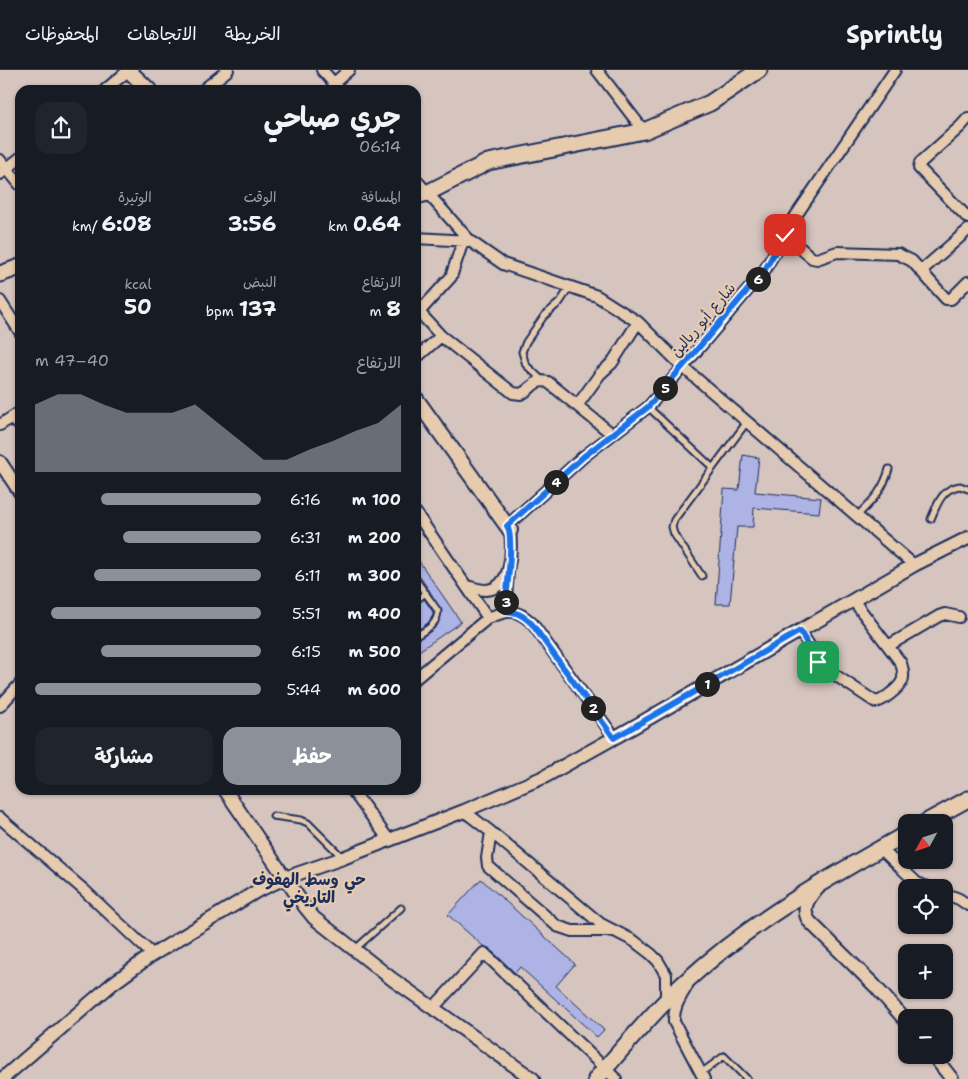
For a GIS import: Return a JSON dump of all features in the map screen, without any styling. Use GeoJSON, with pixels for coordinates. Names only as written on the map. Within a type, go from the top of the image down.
{"type":"FeatureCollection","features":[{"type":"Feature","properties":{"kind":"main road"},"geometry":{"type":"LineString","coordinates":[[129,70],[144,85]]}},
{"type":"Feature","properties":{"kind":"main road"},"geometry":{"type":"LineString","coordinates":[[422,194],[488,162],[644,131],[710,103],[759,70]]}},
{"type":"Feature","properties":{"kind":"main road"},"geometry":{"type":"LineString","coordinates":[[0,274],[15,269]]}},
{"type":"Feature","properties":{"kind":"main road"},"geometry":{"type":"LineString","coordinates":[[421,405],[508,528]]}},
{"type":"Feature","properties":{"kind":"main road"},"geometry":{"type":"LineString","coordinates":[[941,814],[968,799]]}},
{"type":"Feature","properties":{"kind":"main road"},"geometry":{"type":"LineString","coordinates":[[606,1076],[666,1002],[695,973],[773,912],[822,881],[898,838]]}},
{"type":"Feature","properties":{"kind":"street"},"geometry":{"type":"LineString","coordinates":[[111,85],[129,70]]}},
{"type":"Feature","properties":{"kind":"street"},"geometry":{"type":"LineString","coordinates":[[209,85],[228,70]]}},
{"type":"Feature","properties":{"kind":"street"},"geometry":{"type":"LineString","coordinates":[[322,70],[336,85]]}},
{"type":"Feature","properties":{"kind":"street"},"geometry":{"type":"LineString","coordinates":[[338,85],[349,70]]}},
{"type":"Feature","properties":{"kind":"street"},"geometry":{"type":"LineString","coordinates":[[597,70],[644,131]]}},
{"type":"Feature","properties":{"kind":"street","name":"شارع أبو ريالين"},"geometry":{"type":"LineString","coordinates":[[508,528],[583,457],[648,407],[683,367],[764,271],[795,217],[895,70]]}},
{"type":"Feature","properties":{"kind":"street"},"geometry":{"type":"LineString","coordinates":[[966,126],[920,163],[919,168],[968,218]]}},
{"type":"Feature","properties":{"kind":"street"},"geometry":{"type":"LineString","coordinates":[[15,160],[2,167],[15,180]]}},
{"type":"Feature","properties":{"kind":"street"},"geometry":{"type":"LineString","coordinates":[[422,194],[467,241],[503,264],[597,296],[638,322],[683,367],[914,565]]}},
{"type":"Feature","properties":{"kind":"street"},"geometry":{"type":"LineString","coordinates":[[921,271],[968,230]]}},
{"type":"Feature","properties":{"kind":"street"},"geometry":{"type":"LineString","coordinates":[[785,235],[812,258],[817,259],[837,252],[898,254],[912,261],[946,299],[951,300],[968,282]]}},
{"type":"Feature","properties":{"kind":"street"},"geometry":{"type":"LineString","coordinates":[[421,238],[467,241]]}},
{"type":"Feature","properties":{"kind":"street"},"geometry":{"type":"LineString","coordinates":[[421,312],[451,277],[467,241]]}},
{"type":"Feature","properties":{"kind":"street"},"geometry":{"type":"LineString","coordinates":[[0,301],[15,324]]}},
{"type":"Feature","properties":{"kind":"street"},"geometry":{"type":"LineString","coordinates":[[421,314],[440,336],[514,393],[521,394],[536,382],[542,380],[548,382],[612,434]]}},
{"type":"Feature","properties":{"kind":"street"},"geometry":{"type":"LineString","coordinates":[[577,406],[600,374],[612,363],[638,322]]}},
{"type":"Feature","properties":{"kind":"street"},"geometry":{"type":"LineString","coordinates":[[421,353],[440,336]]}},
{"type":"Feature","properties":{"kind":"street"},"geometry":{"type":"LineString","coordinates":[[4,423],[15,415]]}},
{"type":"Feature","properties":{"kind":"street"},"geometry":{"type":"LineString","coordinates":[[0,462],[15,484]]}},
{"type":"Feature","properties":{"kind":"street"},"geometry":{"type":"LineString","coordinates":[[421,520],[488,618]]}},
{"type":"Feature","properties":{"kind":"street"},"geometry":{"type":"LineString","coordinates":[[505,611],[511,543],[508,528]]}},
{"type":"Feature","properties":{"kind":"street"},"geometry":{"type":"LineString","coordinates":[[2,1079],[112,984],[153,955],[248,896],[285,878],[343,858],[464,811],[544,777],[914,565],[968,538]]}},
{"type":"Feature","properties":{"kind":"street"},"geometry":{"type":"LineString","coordinates":[[466,586],[478,589],[493,588],[505,577],[508,570]]}},
{"type":"Feature","properties":{"kind":"street"},"geometry":{"type":"LineString","coordinates":[[800,631],[823,667],[876,702],[882,701],[900,686],[904,678],[901,663],[853,600]]}},
{"type":"Feature","properties":{"kind":"street"},"geometry":{"type":"LineString","coordinates":[[421,674],[488,618],[505,611],[514,611],[524,616],[532,624],[614,738]]}},
{"type":"Feature","properties":{"kind":"street"},"geometry":{"type":"LineString","coordinates":[[888,646],[939,616],[945,614],[959,617]]}},
{"type":"Feature","properties":{"kind":"street"},"geometry":{"type":"LineString","coordinates":[[0,706],[15,690]]}},
{"type":"Feature","properties":{"kind":"street"},"geometry":{"type":"LineString","coordinates":[[228,795],[314,918],[354,950],[533,1079]]}},
{"type":"Feature","properties":{"kind":"street"},"geometry":{"type":"LineString","coordinates":[[356,795],[389,840]]}},
{"type":"Feature","properties":{"kind":"street"},"geometry":{"type":"LineString","coordinates":[[464,811],[594,919],[634,941],[658,961],[666,975],[666,1002]]}},
{"type":"Feature","properties":{"kind":"street"},"geometry":{"type":"LineString","coordinates":[[0,818],[84,890],[153,955]]}},
{"type":"Feature","properties":{"kind":"street"},"geometry":{"type":"LineString","coordinates":[[491,832],[486,858],[488,866],[557,926],[572,931],[613,931]]}},
{"type":"Feature","properties":{"kind":"street"},"geometry":{"type":"LineString","coordinates":[[880,848],[913,879]]}},
{"type":"Feature","properties":{"kind":"street"},"geometry":{"type":"LineString","coordinates":[[822,881],[805,907],[805,915],[898,1012]]}},
{"type":"Feature","properties":{"kind":"street"},"geometry":{"type":"LineString","coordinates":[[953,897],[968,905]]}},
{"type":"Feature","properties":{"kind":"street"},"geometry":{"type":"LineString","coordinates":[[433,1008],[484,953],[606,1076]]}},
{"type":"Feature","properties":{"kind":"street"},"geometry":{"type":"LineString","coordinates":[[695,973],[679,1000],[674,1014],[674,1022],[703,1076]]}},
{"type":"Feature","properties":{"kind":"street"},"geometry":{"type":"LineString","coordinates":[[939,1064],[946,1075]]}},
{"type":"Feature","properties":{"kind":"lane"},"geometry":{"type":"LineString","coordinates":[[542,380],[526,364],[522,352],[526,342],[544,316],[560,302],[570,286]]}},
{"type":"Feature","properties":{"kind":"lane"},"geometry":{"type":"LineString","coordinates":[[648,407],[713,468]]}},
{"type":"Feature","properties":{"kind":"lane"},"geometry":{"type":"LineString","coordinates":[[702,576],[674,534],[672,527],[674,520],[747,422]]}},
{"type":"Feature","properties":{"kind":"lane"},"geometry":{"type":"LineString","coordinates":[[857,517],[880,492],[886,483],[889,469]]}},
{"type":"Feature","properties":{"kind":"lane"},"geometry":{"type":"LineString","coordinates":[[931,519],[947,490],[960,486],[968,489]]}},
{"type":"Feature","properties":{"kind":"lane"},"geometry":{"type":"LineString","coordinates":[[421,586],[438,611],[434,625],[421,633]]}},
{"type":"Feature","properties":{"kind":"lane"},"geometry":{"type":"LineString","coordinates":[[421,596],[426,593]]}},
{"type":"Feature","properties":{"kind":"lane"},"geometry":{"type":"LineString","coordinates":[[272,816],[301,820],[308,823],[343,858]]}},
{"type":"Feature","properties":{"kind":"lane"},"geometry":{"type":"LineString","coordinates":[[354,950],[401,908]]}},
{"type":"Feature","properties":{"kind":"lane"},"geometry":{"type":"LineString","coordinates":[[703,1076],[724,1056],[747,1079]]}},
{"type":"Feature","properties":{"kind":"building"},"geometry":{"type":"Polygon","coordinates":[[[743,455],[759,458],[755,492],[821,498],[819,513],[754,508],[753,527],[737,527],[730,604],[716,604],[724,489],[739,490],[743,455]]]}},
{"type":"Feature","properties":{"kind":"building"},"geometry":{"type":"Polygon","coordinates":[[[421,564],[461,622],[421,650],[421,637],[437,626],[442,612],[421,578],[421,564]]]}},
{"type":"Feature","properties":{"kind":"building"},"geometry":{"type":"Polygon","coordinates":[[[424,599],[433,615],[428,623],[421,628],[421,601],[424,599]]]}},
{"type":"Feature","properties":{"kind":"building"},"geometry":{"type":"Polygon","coordinates":[[[481,879],[575,964],[556,986],[604,1030],[597,1037],[520,967],[515,973],[489,948],[483,946],[448,915],[481,879]]]}},
{"type":"Feature","properties":{"kind":"district","name":"حي وسط الهفوف التاريخي"},"geometry":{"type":"Point","coordinates":[309,888]}},
{"type":"Feature","properties":{"kind":"route"},"geometry":{"type":"LineString","coordinates":[[785,235],[764,271],[648,407],[583,457],[507,526],[510,530],[511,543],[505,611],[514,611],[524,616],[532,624],[614,738],[800,631],[818,662]]}}]}
